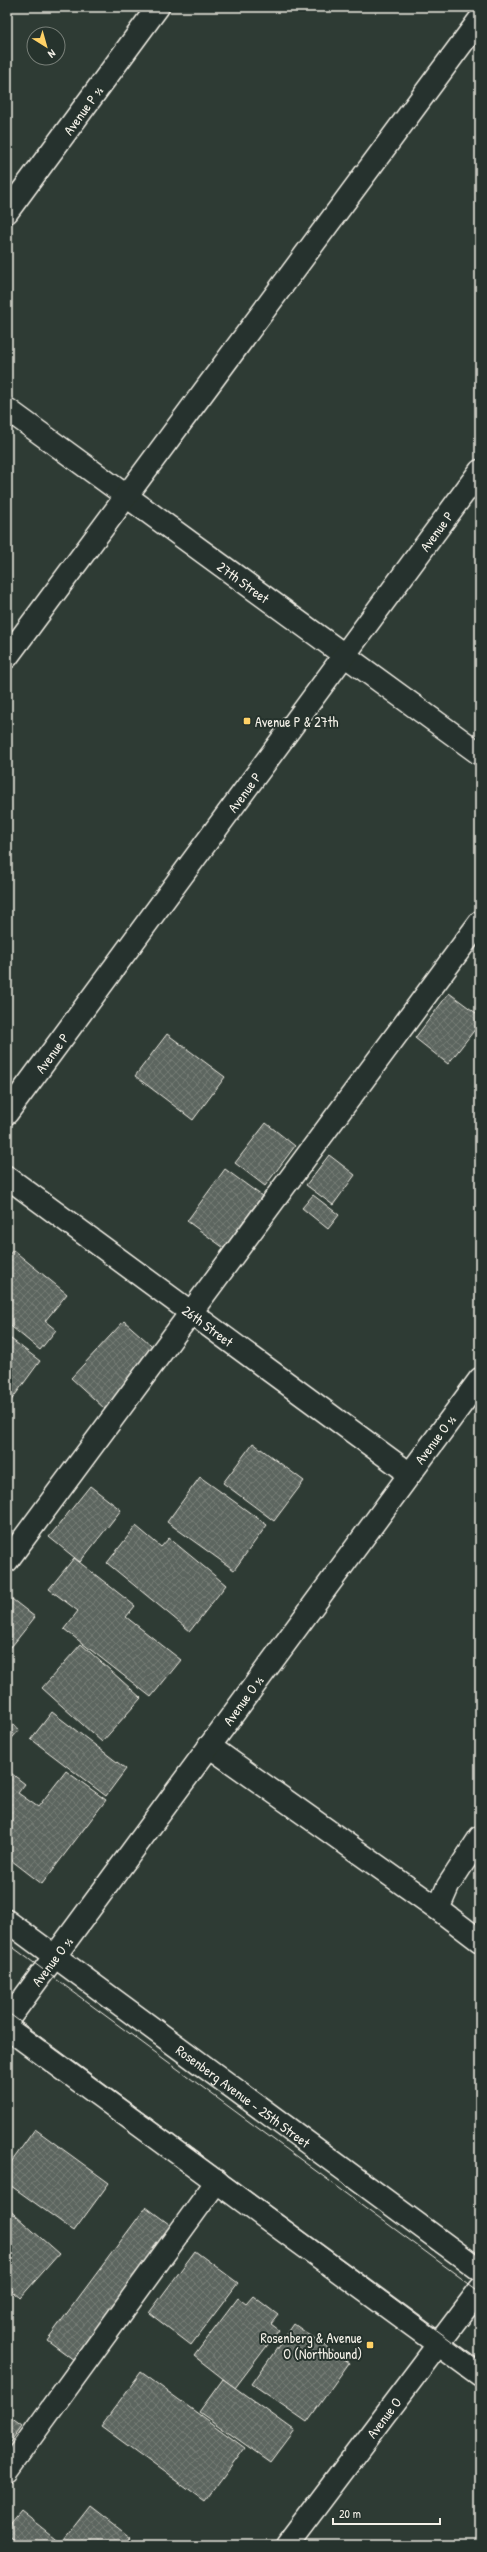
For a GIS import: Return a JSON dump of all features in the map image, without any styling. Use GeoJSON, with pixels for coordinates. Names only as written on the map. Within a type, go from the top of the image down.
{"type":"FeatureCollection","features":[{"type":"Feature","properties":{"kind":"main road","name":"Avenue P ½"},"geometry":{"type":"LineString","coordinates":[[7,212],[158,7]]}},
{"type":"Feature","properties":{"kind":"main road"},"geometry":{"type":"LineString","coordinates":[[7,657],[480,20]]}},
{"type":"Feature","properties":{"kind":"main road","name":"27th Street"},"geometry":{"type":"LineString","coordinates":[[7,409],[480,754]]}},
{"type":"Feature","properties":{"kind":"main road","name":"Avenue P"},"geometry":{"type":"LineString","coordinates":[[7,1113],[480,471]]}},
{"type":"Feature","properties":{"kind":"main road"},"geometry":{"type":"LineString","coordinates":[[7,1561],[480,922]]}},
{"type":"Feature","properties":{"kind":"main road","name":"26th Street"},"geometry":{"type":"LineString","coordinates":[[7,1177],[410,1474]]}},
{"type":"Feature","properties":{"kind":"main road","name":"Avenue O ½"},"geometry":{"type":"LineString","coordinates":[[7,2021],[480,1379]]}},
{"type":"Feature","properties":{"kind":"main road"},"geometry":{"type":"LineString","coordinates":[[209,1746],[438,1909],[480,1941]]}},
{"type":"Feature","properties":{"kind":"main road"},"geometry":{"type":"LineString","coordinates":[[438,1909],[448,1886],[480,1837]]}},
{"type":"Feature","properties":{"kind":"main road","name":"Rosenberg Avenue - 25th Street"},"geometry":{"type":"LineString","coordinates":[[7,1921],[56,1955],[480,2270]]}},
{"type":"Feature","properties":{"kind":"main road"},"geometry":{"type":"LineString","coordinates":[[7,2028],[480,2375]]}},
{"type":"Feature","properties":{"kind":"main road"},"geometry":{"type":"LineString","coordinates":[[7,2470],[217,2181]]}},
{"type":"Feature","properties":{"kind":"main road","name":"Avenue O"},"geometry":{"type":"LineString","coordinates":[[287,2545],[480,2289]]}},
{"type":"Feature","properties":{"kind":"building"},"geometry":{"type":"Polygon","coordinates":[[[449,993],[480,1016],[480,1023],[448,1064],[415,1038],[449,993]]]}},
{"type":"Feature","properties":{"kind":"building"},"geometry":{"type":"Polygon","coordinates":[[[167,1034],[225,1077],[193,1120],[135,1076],[167,1034]]]}},
{"type":"Feature","properties":{"kind":"building"},"geometry":{"type":"Polygon","coordinates":[[[266,1123],[295,1146],[265,1186],[235,1163],[266,1123]]]}},
{"type":"Feature","properties":{"kind":"building"},"geometry":{"type":"Polygon","coordinates":[[[329,1155],[355,1175],[333,1205],[306,1185],[329,1155]]]}},
{"type":"Feature","properties":{"kind":"building"},"geometry":{"type":"Polygon","coordinates":[[[225,1169],[262,1196],[224,1248],[187,1221],[225,1169]]]}},
{"type":"Feature","properties":{"kind":"building"},"geometry":{"type":"Polygon","coordinates":[[[313,1195],[339,1215],[328,1229],[302,1208],[313,1195]]]}},
{"type":"Feature","properties":{"kind":"building"},"geometry":{"type":"Polygon","coordinates":[[[13,1250],[67,1294],[45,1321],[56,1330],[40,1350],[7,1323],[7,1257],[13,1250]]]}},
{"type":"Feature","properties":{"kind":"building"},"geometry":{"type":"Polygon","coordinates":[[[124,1321],[158,1351],[105,1409],[71,1378],[124,1321]]]}},
{"type":"Feature","properties":{"kind":"building"},"geometry":{"type":"Polygon","coordinates":[[[7,1336],[40,1361],[7,1406],[7,1336]]]}},
{"type":"Feature","properties":{"kind":"building"},"geometry":{"type":"Polygon","coordinates":[[[253,1443],[304,1481],[274,1521],[223,1483],[253,1443]]]}},
{"type":"Feature","properties":{"kind":"building"},"geometry":{"type":"Polygon","coordinates":[[[200,1477],[267,1525],[234,1570],[167,1522],[200,1477]]]}},
{"type":"Feature","properties":{"kind":"building"},"geometry":{"type":"Polygon","coordinates":[[[90,1486],[121,1510],[80,1562],[49,1537],[90,1486]]]}},
{"type":"Feature","properties":{"kind":"building"},"geometry":{"type":"Polygon","coordinates":[[[136,1526],[161,1547],[169,1538],[226,1585],[190,1631],[107,1563],[136,1526]]]}},
{"type":"Feature","properties":{"kind":"building"},"geometry":{"type":"Polygon","coordinates":[[[74,1558],[135,1606],[126,1617],[181,1660],[151,1697],[64,1629],[78,1611],[49,1589],[74,1558]]]}},
{"type":"Feature","properties":{"kind":"building"},"geometry":{"type":"Polygon","coordinates":[[[8,1596],[35,1617],[8,1651],[7,1650],[8,1596]]]}},
{"type":"Feature","properties":{"kind":"building"},"geometry":{"type":"Polygon","coordinates":[[[81,1644],[141,1698],[102,1742],[42,1688],[81,1644]]]}},
{"type":"Feature","properties":{"kind":"building"},"geometry":{"type":"Polygon","coordinates":[[[52,1712],[126,1769],[106,1796],[31,1739],[52,1712]]]}},
{"type":"Feature","properties":{"kind":"building"},"geometry":{"type":"Polygon","coordinates":[[[7,1720],[19,1730],[7,1744],[7,1720]]]}},
{"type":"Feature","properties":{"kind":"building"},"geometry":{"type":"Polygon","coordinates":[[[7,1770],[25,1784],[18,1793],[38,1807],[66,1771],[106,1800],[42,1884],[7,1857],[7,1770]]]}},
{"type":"Feature","properties":{"kind":"building"},"geometry":{"type":"Polygon","coordinates":[[[35,2129],[109,2183],[74,2231],[7,2183],[7,2168],[35,2129]]]}},
{"type":"Feature","properties":{"kind":"building"},"geometry":{"type":"Polygon","coordinates":[[[146,2207],[173,2227],[74,2360],[47,2340],[146,2207]]]}},
{"type":"Feature","properties":{"kind":"building"},"geometry":{"type":"Polygon","coordinates":[[[7,2208],[59,2254],[20,2298],[7,2287],[7,2208]]]}},
{"type":"Feature","properties":{"kind":"building"},"geometry":{"type":"Polygon","coordinates":[[[195,2251],[238,2283],[191,2345],[149,2313],[195,2251]]]}},
{"type":"Feature","properties":{"kind":"building"},"geometry":{"type":"Polygon","coordinates":[[[253,2296],[278,2315],[271,2324],[279,2330],[235,2388],[194,2356],[238,2298],[246,2304],[253,2296]]]}},
{"type":"Feature","properties":{"kind":"building"},"geometry":{"type":"Polygon","coordinates":[[[294,2324],[349,2363],[307,2422],[252,2384],[294,2324]]]}},
{"type":"Feature","properties":{"kind":"building"},"geometry":{"type":"Polygon","coordinates":[[[141,2372],[245,2448],[205,2502],[101,2426],[141,2372]]]}},
{"type":"Feature","properties":{"kind":"building"},"geometry":{"type":"Polygon","coordinates":[[[223,2379],[294,2430],[270,2462],[199,2412],[223,2379]]]}},
{"type":"Feature","properties":{"kind":"building"},"geometry":{"type":"Polygon","coordinates":[[[7,2415],[22,2426],[7,2446],[7,2415]]]}},
{"type":"Feature","properties":{"kind":"building"},"geometry":{"type":"Polygon","coordinates":[[[90,2506],[130,2537],[123,2545],[20,2545],[7,2535],[7,2528],[21,2511],[61,2543],[90,2506]]]}},
{"type":"Feature","properties":{"kind":"tram line"},"geometry":{"type":"LineString","coordinates":[[7,1943],[480,2292]]}},
{"type":"Feature","properties":{"kind":"tram line"},"geometry":{"type":"LineString","coordinates":[[7,2012],[480,2362]]}},
{"type":"Feature","properties":{"kind":"place","name":"Avenue P & 27th"},"geometry":{"type":"Point","coordinates":[247,721]}},
{"type":"Feature","properties":{"kind":"place","name":"Rosenberg & Avenue O (Northbound)"},"geometry":{"type":"Point","coordinates":[370,2345]}}]}
